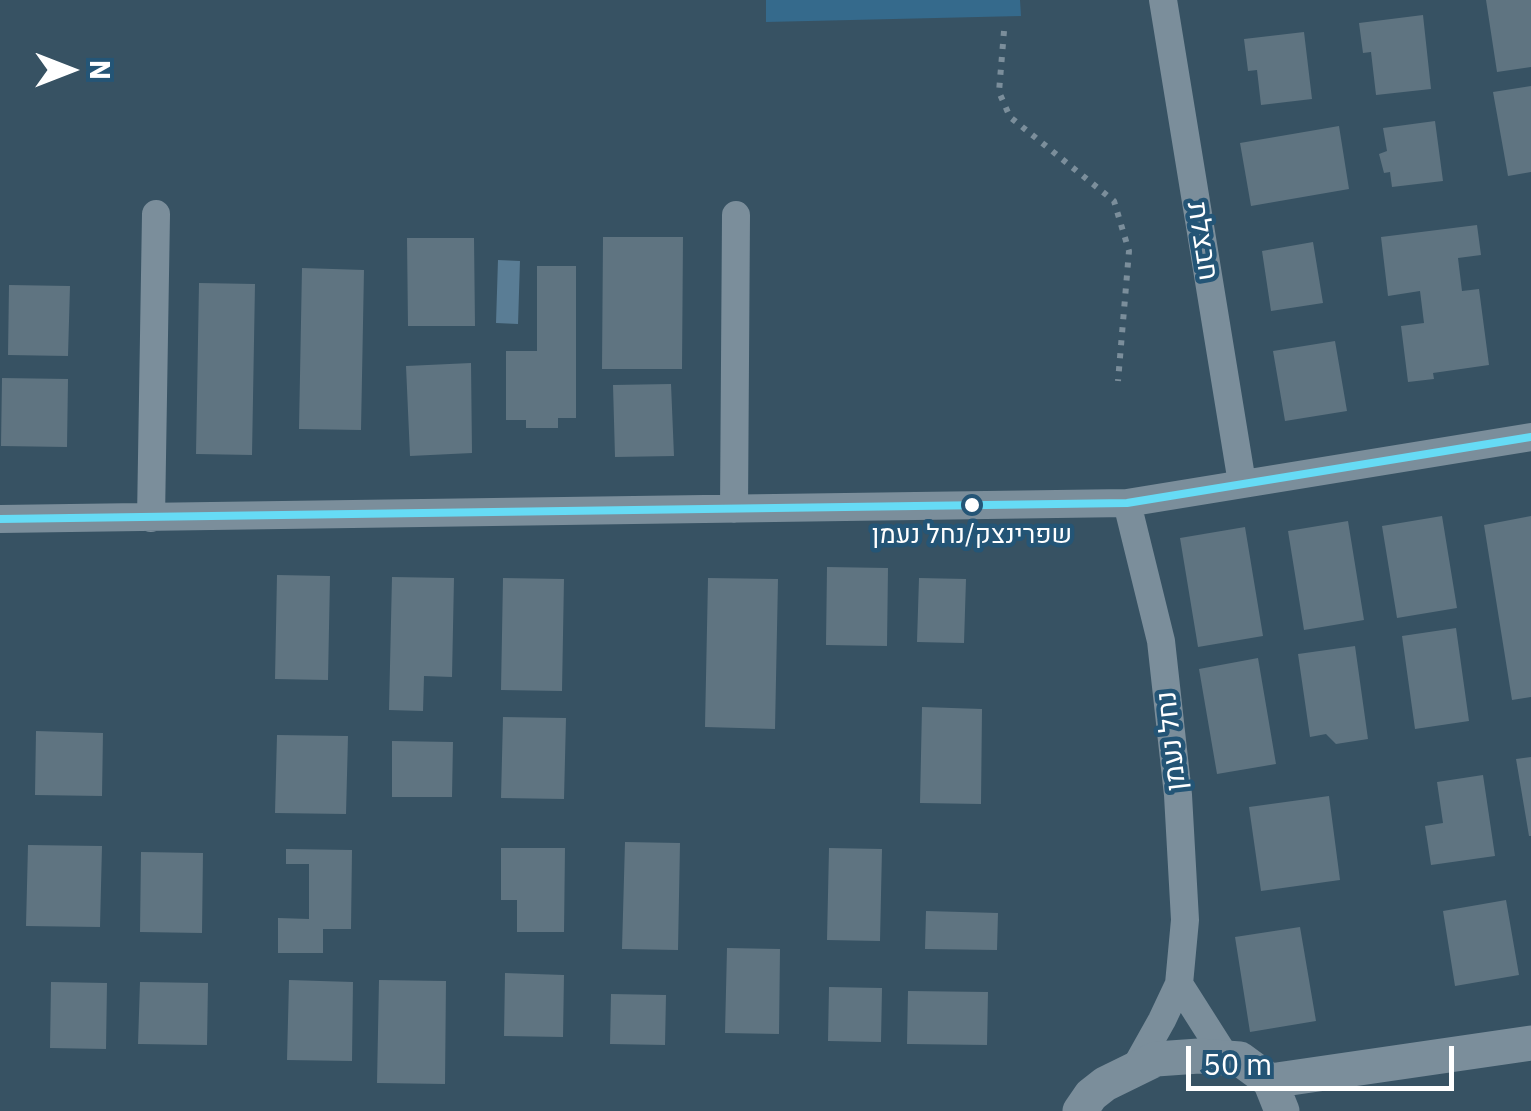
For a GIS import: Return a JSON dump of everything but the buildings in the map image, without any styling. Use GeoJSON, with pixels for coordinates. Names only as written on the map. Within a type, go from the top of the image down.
{"type":"FeatureCollection","features":[{"type":"Feature","properties":{"kind":"street","name":"חבצלת"},"geometry":{"type":"LineString","coordinates":[[1162,0],[1242,483]]}},
{"type":"Feature","properties":{"kind":"street"},"geometry":{"type":"LineString","coordinates":[[151,518],[156,214]]}},
{"type":"Feature","properties":{"kind":"street"},"geometry":{"type":"LineString","coordinates":[[734,509],[736,215]]}},
{"type":"Feature","properties":{"kind":"street"},"geometry":{"type":"LineString","coordinates":[[0,518],[1127,503],[1531,438]]}},
{"type":"Feature","properties":{"kind":"street","name":"נחל נעמן"},"geometry":{"type":"LineString","coordinates":[[1127,503],[1160,641],[1178,795],[1185,920],[1179,984],[1134,1070]]}},
{"type":"Feature","properties":{"kind":"street"},"geometry":{"type":"LineString","coordinates":[[1179,984],[1226,1058]]}},
{"type":"Feature","properties":{"kind":"street"},"geometry":{"type":"LineString","coordinates":[[1080,1111],[1104,1084],[1156,1059],[1240,1059],[1276,1096],[1531,1043]]}},
{"type":"Feature","properties":{"kind":"path"},"geometry":{"type":"LineString","coordinates":[[1004,31],[999,92],[1010,117],[1114,201],[1129,251],[1118,380]]}},
{"type":"Feature","properties":{"kind":"shaded area"},"geometry":{"type":"Polygon","coordinates":[[[766,0],[1020,0],[1021,16],[766,22],[766,0]]]}},
{"type":"Feature","properties":{"kind":"shaded area"},"geometry":{"type":"Polygon","coordinates":[[[498,260],[520,261],[518,324],[496,323],[498,260]]]}},
{"type":"Feature","properties":{"kind":"transit line"},"geometry":{"type":"LineString","coordinates":[[0,519],[1127,503],[1531,437]]}},
{"type":"Feature","properties":{"kind":"place","name":"שפרינצק/נחל נעמן"},"geometry":{"type":"Point","coordinates":[972,505]}}]}
